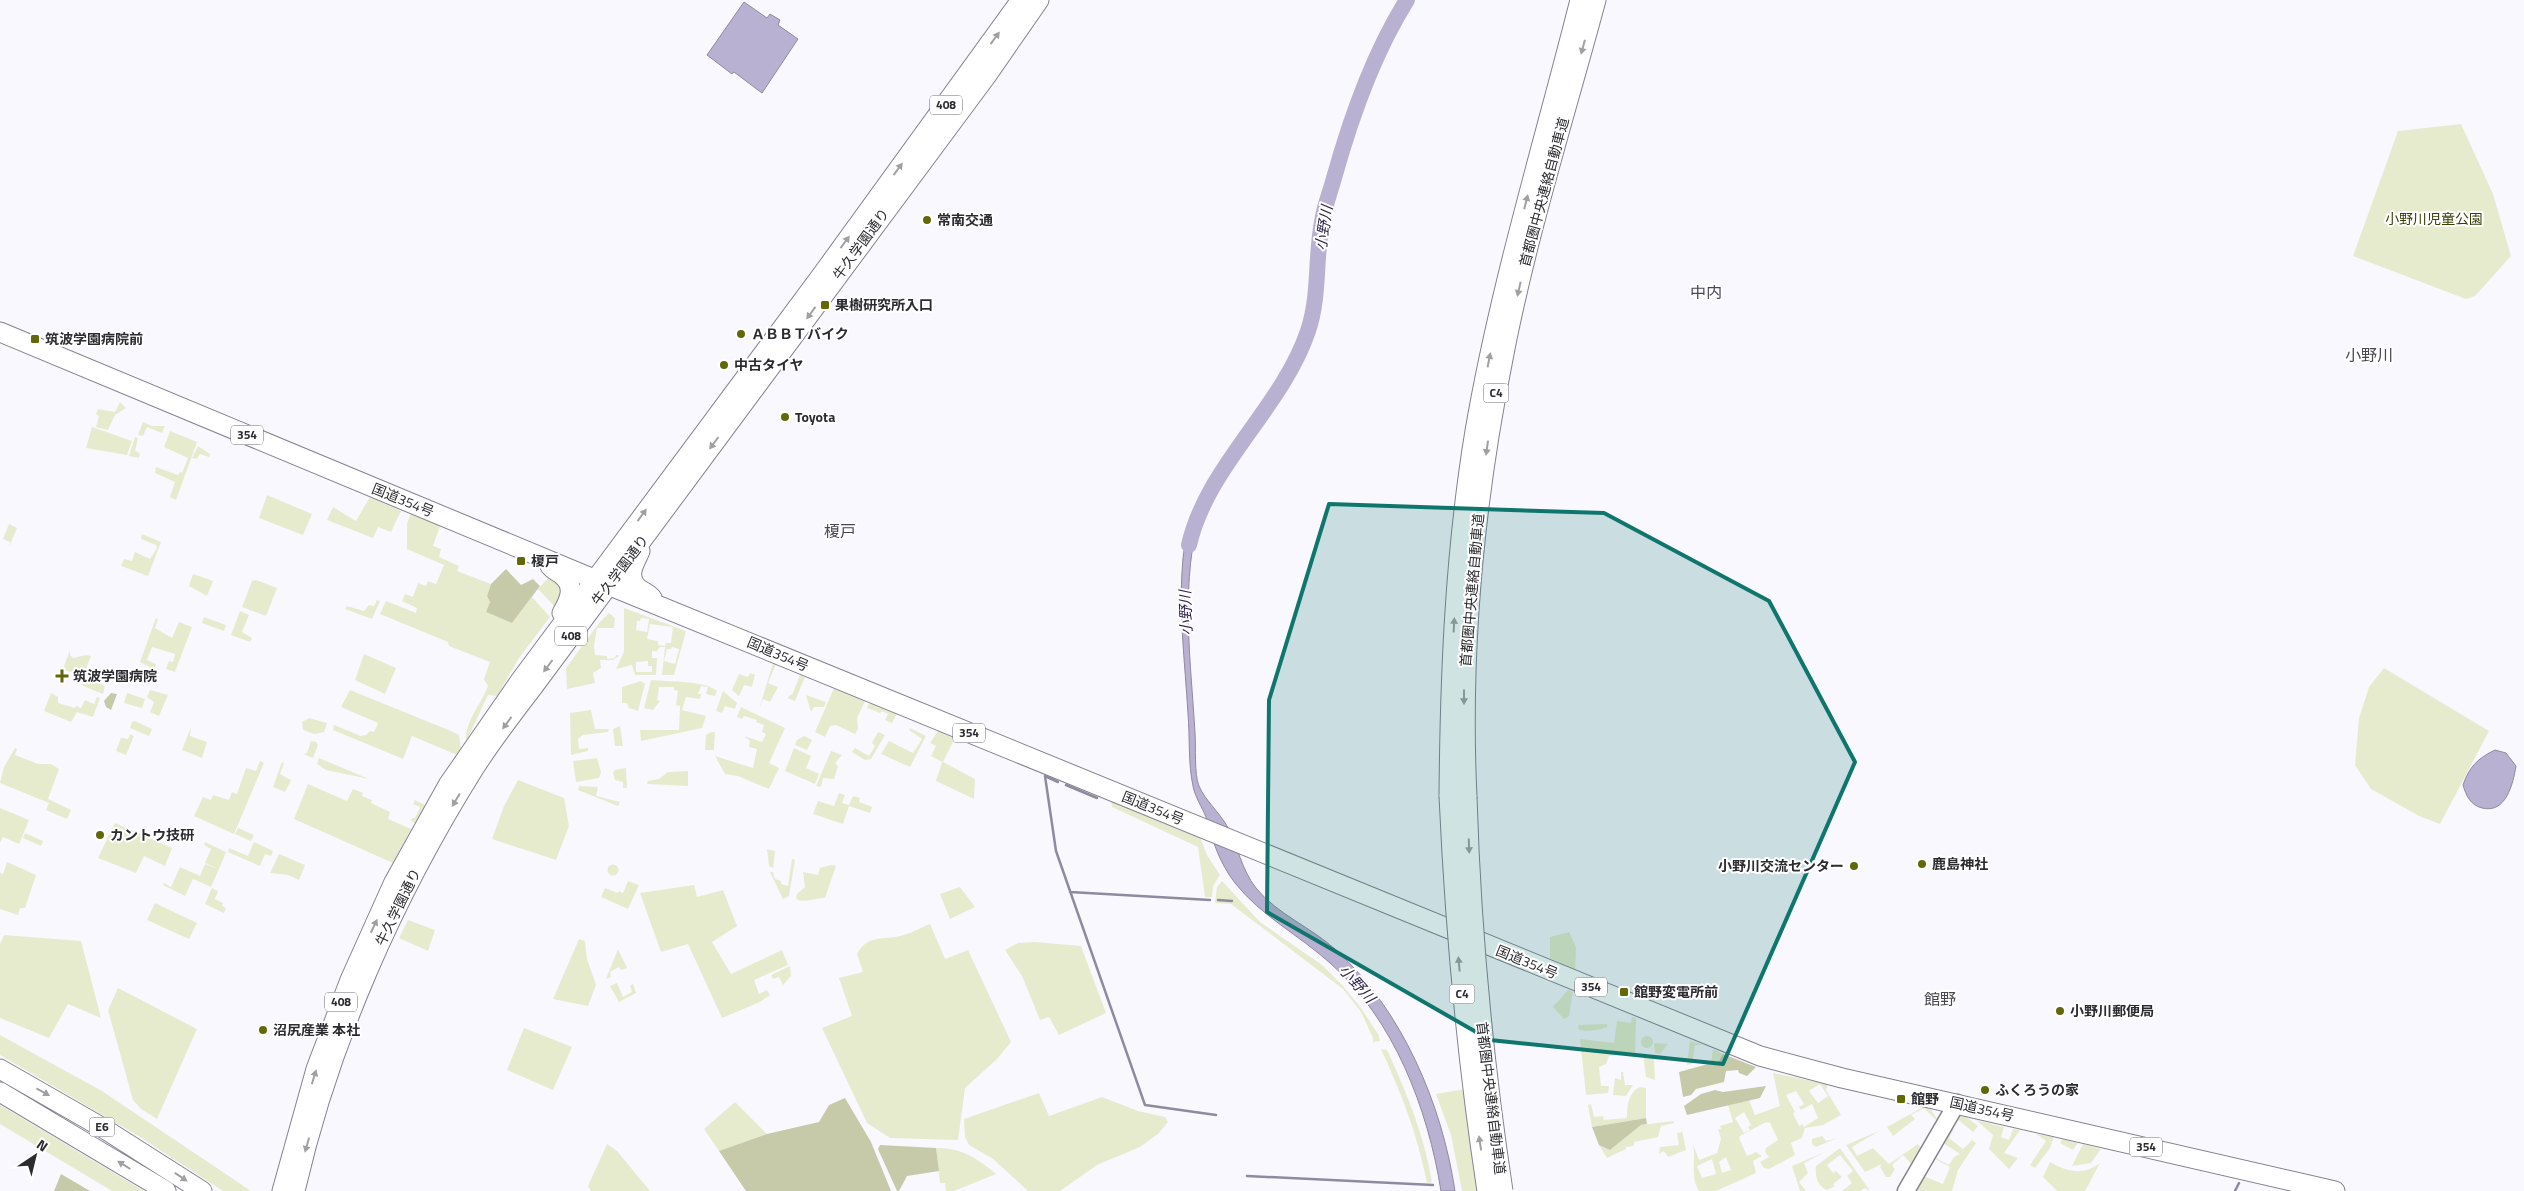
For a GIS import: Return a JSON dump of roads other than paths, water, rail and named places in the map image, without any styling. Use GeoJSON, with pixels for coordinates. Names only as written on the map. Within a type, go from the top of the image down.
{"type":"FeatureCollection","features":[{"type":"Feature","properties":{"kind":"highway","name":"牛久学園通り"},"geometry":{"type":"LineString","coordinates":[[295,1191],[320,1099],[376,953],[407,888],[474,769],[583,619],[622,543],[826,268],[1021,0]]}},
{"type":"Feature","properties":{"kind":"highway","name":"牛久学園通り"},"geometry":{"type":"LineString","coordinates":[[282,1191],[324,1048],[364,948],[394,882],[463,762],[558,631],[642,540],[981,82],[1039,0]]}},
{"type":"Feature","properties":{"kind":"highway","name":"首都圏中央連絡自動車道"},"geometry":{"type":"LineString","coordinates":[[1503,1191],[1492,1121],[1458,797],[1451,683],[1455,602],[1461,532],[1475,431],[1510,268],[1580,0]]}},
{"type":"Feature","properties":{"kind":"highway","name":"首都圏中央連絡自動車道"},"geometry":{"type":"LineString","coordinates":[[1487,1191],[1463,1007],[1453,892],[1464,685],[1475,535],[1488,436],[1503,357],[1522,273],[1596,0]]}},
{"type":"Feature","properties":{"kind":"highway","name":"国道354号"},"geometry":{"type":"LineString","coordinates":[[0,332],[659,606],[1760,1056],[1842,1078],[2335,1191]]}},
{"type":"Feature","properties":{"kind":"highway"},"geometry":{"type":"LineString","coordinates":[[583,619],[595,613],[610,601],[624,601],[647,609],[659,606],[648,594],[639,589],[632,577],[632,567],[640,553],[642,540]]}},
{"type":"Feature","properties":{"kind":"highway"},"geometry":{"type":"LineString","coordinates":[[543,558],[591,564],[622,543]]}},
{"type":"Feature","properties":{"kind":"highway"},"geometry":{"type":"LineString","coordinates":[[543,558],[553,570],[568,582],[571,592],[559,618],[558,631]]}},
{"type":"Feature","properties":{"kind":"highway","name":"E6"},"geometry":{"type":"LineString","coordinates":[[0,1069],[103,1128],[202,1191]]}},
{"type":"Feature","properties":{"kind":"highway","name":"E6"},"geometry":{"type":"LineString","coordinates":[[0,1092],[166,1191]]}},
{"type":"Feature","properties":{"kind":"main road"},"geometry":{"type":"LineString","coordinates":[[1906,1191],[1957,1103]]}},
{"type":"Feature","properties":{"kind":"water"},"geometry":{"type":"Polygon","coordinates":[[[744,2],[767,18],[770,14],[780,20],[778,25],[798,39],[762,93],[707,55],[744,2]]]}},
{"type":"Feature","properties":{"kind":"water"},"geometry":{"type":"Polygon","coordinates":[[[1191,521],[1197,525],[1189,576],[1188,629],[1197,781],[1205,796],[1227,826],[1243,865],[1256,888],[1274,906],[1336,950],[1360,974],[1381,1001],[1415,1060],[1429,1092],[1449,1158],[1455,1191],[1441,1191],[1427,1129],[1417,1098],[1405,1067],[1373,1011],[1353,986],[1330,963],[1245,895],[1229,875],[1217,852],[1206,817],[1194,790],[1190,768],[1181,597],[1184,553],[1191,521]]]}},
{"type":"Feature","properties":{"kind":"water"},"geometry":{"type":"Polygon","coordinates":[[[2495,750],[2506,753],[2516,766],[2515,773],[2503,802],[2490,809],[2478,807],[2467,796],[2463,785],[2468,773],[2475,764],[2495,750]]]}},
{"type":"Feature","properties":{"kind":"waterway","name":"小野川"},"geometry":{"type":"LineString","coordinates":[[1189,545],[1198,516],[1212,489],[1281,386],[1296,359],[1308,331],[1314,304],[1320,236],[1326,205],[1364,86],[1373,64],[1407,0]]}},
{"type":"Feature","properties":{"kind":"waterway"},"geometry":{"type":"LineString","coordinates":[[1045,776],[1056,851],[1145,1105],[1216,1115]]}},
{"type":"Feature","properties":{"kind":"waterway"},"geometry":{"type":"LineString","coordinates":[[1045,776],[1058,782]]}},
{"type":"Feature","properties":{"kind":"waterway"},"geometry":{"type":"LineString","coordinates":[[1066,785],[1097,798]]}},
{"type":"Feature","properties":{"kind":"waterway"},"geometry":{"type":"LineString","coordinates":[[1070,892],[1210,900]]}},
{"type":"Feature","properties":{"kind":"waterway"},"geometry":{"type":"LineString","coordinates":[[1218,900],[1232,901]]}},
{"type":"Feature","properties":{"kind":"waterway"},"geometry":{"type":"LineString","coordinates":[[1247,1176],[1433,1185]]}},
{"type":"Feature","properties":{"kind":"waterway"},"geometry":{"type":"LineString","coordinates":[[2235,1191],[2239,1183]]}},
{"type":"Feature","properties":{"kind":"place","name":"常南交通"},"geometry":{"type":"Point","coordinates":[927,220]}},
{"type":"Feature","properties":{"kind":"place","name":"果樹研究所入口"},"geometry":{"type":"Point","coordinates":[825,305]}},
{"type":"Feature","properties":{"kind":"place","name":"ＡＢＢＴバイク"},"geometry":{"type":"Point","coordinates":[741,334]}},
{"type":"Feature","properties":{"kind":"place","name":"筑波学園病院前"},"geometry":{"type":"Point","coordinates":[35,339]}},
{"type":"Feature","properties":{"kind":"place","name":"中古タイヤ"},"geometry":{"type":"Point","coordinates":[724,365]}},
{"type":"Feature","properties":{"kind":"place","name":"Toyota"},"geometry":{"type":"Point","coordinates":[785,417]}},
{"type":"Feature","properties":{"kind":"place","name":"榎戸"},"geometry":{"type":"Point","coordinates":[521,561]}},
{"type":"Feature","properties":{"kind":"place","name":"筑波学園病院"},"geometry":{"type":"Point","coordinates":[62,676]}},
{"type":"Feature","properties":{"kind":"place","name":"カントウ技研"},"geometry":{"type":"Point","coordinates":[100,835]}},
{"type":"Feature","properties":{"kind":"place","name":"鹿島神社"},"geometry":{"type":"Point","coordinates":[1922,864]}},
{"type":"Feature","properties":{"kind":"place","name":"小野川交流センター"},"geometry":{"type":"Point","coordinates":[1854,866]}},
{"type":"Feature","properties":{"kind":"place","name":"館野変電所前"},"geometry":{"type":"Point","coordinates":[1624,992]}},
{"type":"Feature","properties":{"kind":"place","name":"小野川郵便局"},"geometry":{"type":"Point","coordinates":[2060,1011]}},
{"type":"Feature","properties":{"kind":"place","name":"沼尻産業 本社"},"geometry":{"type":"Point","coordinates":[263,1030]}},
{"type":"Feature","properties":{"kind":"place","name":"ふくろうの家"},"geometry":{"type":"Point","coordinates":[1985,1090]}},
{"type":"Feature","properties":{"kind":"place","name":"館野"},"geometry":{"type":"Point","coordinates":[1901,1099]}},
{"type":"Feature","properties":{"kind":"district","name":"中内"},"geometry":{"type":"Point","coordinates":[1706,292]}},
{"type":"Feature","properties":{"kind":"district","name":"小野川"},"geometry":{"type":"Point","coordinates":[2369,355]}},
{"type":"Feature","properties":{"kind":"district","name":"榎戸"},"geometry":{"type":"Point","coordinates":[840,531]}},
{"type":"Feature","properties":{"kind":"district","name":"館野"},"geometry":{"type":"Point","coordinates":[1940,999]}},
{"type":"Feature","properties":{"kind":"park label","name":"小野川児童公園"},"geometry":{"type":"Point","coordinates":[2434,219]}}]}
